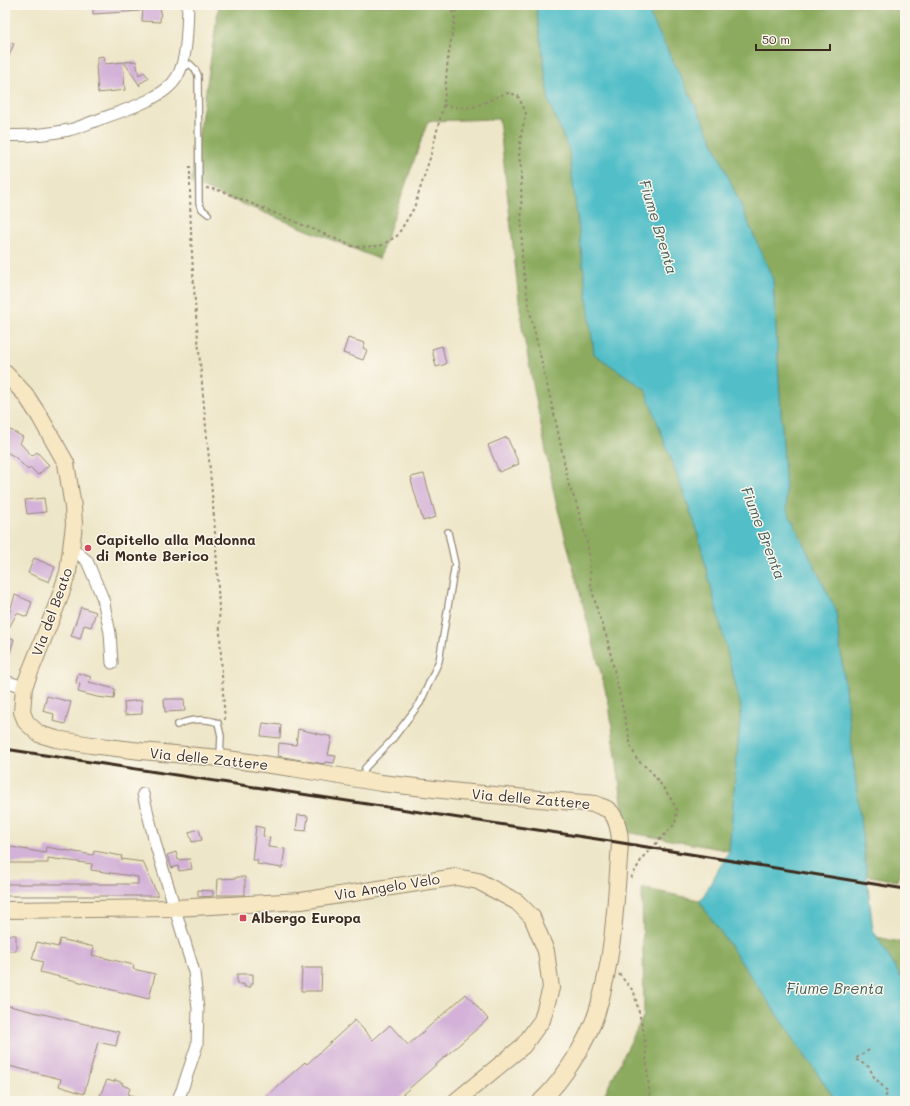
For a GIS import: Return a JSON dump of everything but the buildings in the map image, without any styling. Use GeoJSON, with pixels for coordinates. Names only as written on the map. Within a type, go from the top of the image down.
{"type":"FeatureCollection","features":[{"type":"Feature","properties":{"kind":"street"},"geometry":{"type":"LineString","coordinates":[[5,135],[39,135],[71,130],[122,112],[167,89],[177,79],[181,69],[186,42],[188,5]]}},
{"type":"Feature","properties":{"kind":"street","name":"Via del Beato"},"geometry":{"type":"LineString","coordinates":[[5,373],[25,394],[66,463],[73,507],[74,525],[68,572],[58,602],[24,687],[22,712],[26,722],[40,734],[56,739],[142,751]]}},
{"type":"Feature","properties":{"kind":"street"},"geometry":{"type":"LineString","coordinates":[[71,547],[87,561],[103,599],[110,633],[112,662]]}},
{"type":"Feature","properties":{"kind":"street"},"geometry":{"type":"LineString","coordinates":[[5,681],[24,687]]}},
{"type":"Feature","properties":{"kind":"street","name":"Via delle Zattere"},"geometry":{"type":"LineString","coordinates":[[142,751],[220,758],[363,780],[460,792],[595,804],[608,809],[614,818],[620,833],[616,902],[609,962],[597,1012],[584,1041],[567,1071],[541,1101]]}},
{"type":"Feature","properties":{"kind":"street"},"geometry":{"type":"LineString","coordinates":[[143,794],[156,846],[194,972],[198,1009],[197,1045],[177,1101]]}},
{"type":"Feature","properties":{"kind":"street","name":"Via Angelo Velo"},"geometry":{"type":"LineString","coordinates":[[5,910],[175,908],[301,901],[456,877],[478,881],[517,902],[532,916],[546,950],[551,988],[542,1020],[523,1046],[456,1101]]}},
{"type":"Feature","properties":{"kind":"lane"},"geometry":{"type":"LineString","coordinates":[[181,69],[190,64],[198,75],[199,203],[202,209],[208,214]]}},
{"type":"Feature","properties":{"kind":"lane"},"geometry":{"type":"LineString","coordinates":[[363,780],[365,768],[391,741],[420,703],[439,661],[455,564],[448,532]]}},
{"type":"Feature","properties":{"kind":"lane"},"geometry":{"type":"LineString","coordinates":[[177,725],[182,722],[211,720],[218,723],[221,736],[220,758]]}},
{"type":"Feature","properties":{"kind":"path"},"geometry":{"type":"LineString","coordinates":[[450,5],[455,18]]}},
{"type":"Feature","properties":{"kind":"path"},"geometry":{"type":"LineString","coordinates":[[190,186],[222,191],[355,247],[380,246],[397,236],[414,208],[430,158],[443,106],[448,58],[457,5]]}},
{"type":"Feature","properties":{"kind":"path"},"geometry":{"type":"LineString","coordinates":[[443,106],[459,108],[471,107],[488,102],[498,96],[511,93],[518,96],[526,113],[521,135],[519,156],[521,168],[522,259],[530,308],[569,486],[576,502],[590,553],[591,586],[598,613],[607,638],[631,746],[637,760],[651,771],[677,810],[675,824],[643,857],[631,877],[630,882]]}},
{"type":"Feature","properties":{"kind":"path"},"geometry":{"type":"LineString","coordinates":[[190,161],[190,227],[195,304],[216,544],[221,671],[225,725],[221,736]]}},
{"type":"Feature","properties":{"kind":"path"},"geometry":{"type":"LineString","coordinates":[[609,962],[634,992],[644,1033],[650,1101]]}},
{"type":"Feature","properties":{"kind":"path"},"geometry":{"type":"LineString","coordinates":[[869,1050],[855,1059],[869,1066],[874,1077],[886,1090],[885,1101]]}},
{"type":"Feature","properties":{"kind":"green space"},"geometry":{"type":"Polygon","coordinates":[[[219,5],[905,5],[905,855],[897,881],[626,832],[609,704],[555,498],[522,327],[499,119],[428,121],[379,259],[191,183],[219,5]]]}},
{"type":"Feature","properties":{"kind":"green space"},"geometry":{"type":"Polygon","coordinates":[[[642,888],[905,943],[905,1101],[601,1101],[644,1015],[642,888]]]}},
{"type":"Feature","properties":{"kind":"water","name":"Fiume Brenta"},"geometry":{"type":"Polygon","coordinates":[[[536,5],[648,5],[649,13],[711,137],[773,279],[787,510],[836,610],[873,930],[905,984],[905,1101],[836,1101],[700,902],[729,851],[741,707],[696,527],[645,389],[594,354],[569,151],[549,102],[536,5]]]}},
{"type":"Feature","properties":{"kind":"railway"},"geometry":{"type":"LineString","coordinates":[[5,749],[610,841],[905,889]]}},
{"type":"Feature","properties":{"kind":"place","name":"Capitello alla Madonna di Monte Berico"},"geometry":{"type":"Point","coordinates":[88,548]}},
{"type":"Feature","properties":{"kind":"place","name":"Albergo Europa"},"geometry":{"type":"Point","coordinates":[243,918]}}]}
